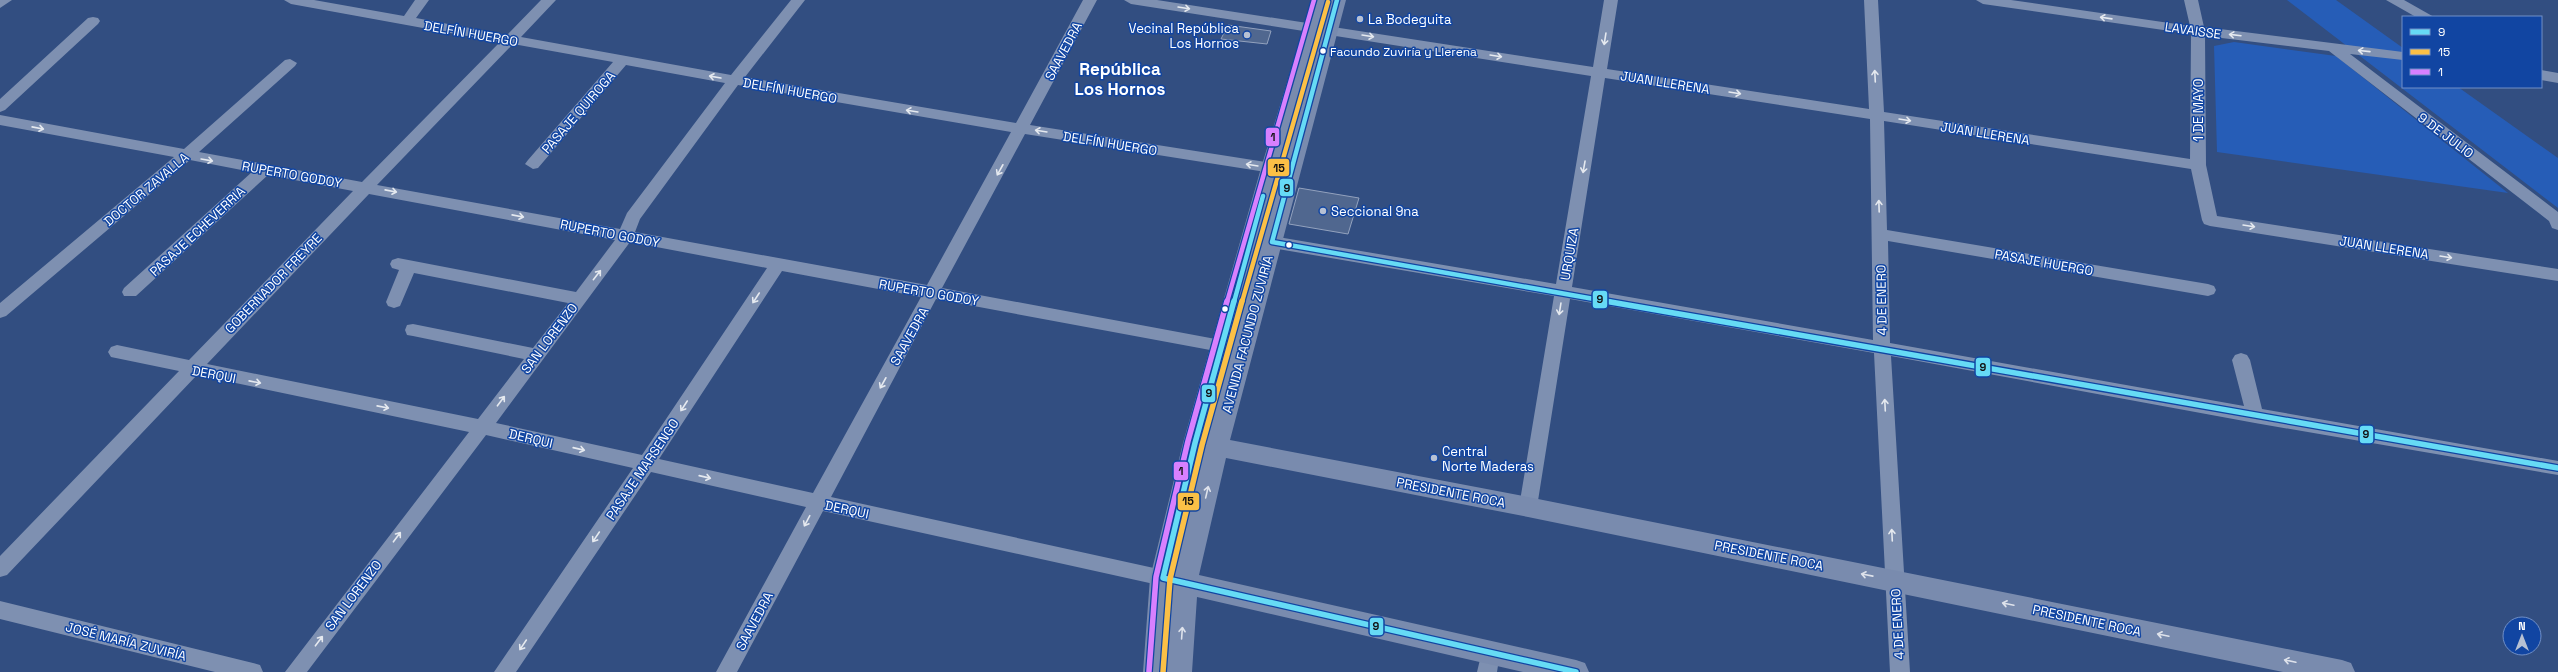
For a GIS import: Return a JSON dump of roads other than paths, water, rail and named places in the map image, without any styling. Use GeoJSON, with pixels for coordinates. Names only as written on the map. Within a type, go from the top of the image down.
{"type":"FeatureCollection","features":[{"type":"Feature","properties":{"kind":"main road","name":"AVENIDA FACUNDO ZUVIRÍA"},"geometry":{"type":"LineString","coordinates":[[1321,0],[1322,29]]}},
{"type":"Feature","properties":{"kind":"main road","name":"AVENIDA FACUNDO ZUVIRÍA"},"geometry":{"type":"LineString","coordinates":[[1156,672],[1174,581],[1206,445],[1221,346],[1281,170],[1322,29],[1337,0]]}},
{"type":"Feature","properties":{"kind":"main road","name":"AVENIDA FACUNDO ZUVIRÍA"},"geometry":{"type":"LineString","coordinates":[[1206,445],[1272,242],[1281,170]]}},
{"type":"Feature","properties":{"kind":"main road","name":"PRESIDENTE ROCA"},"geometry":{"type":"LineString","coordinates":[[1206,445],[1895,580],[2342,672]]}},
{"type":"Feature","properties":{"kind":"main road","name":"AVENIDA FACUNDO ZUVIRÍA"},"geometry":{"type":"LineString","coordinates":[[1174,581],[1179,672]]}},
{"type":"Feature","properties":{"kind":"main road","name":"DERQUI"},"geometry":{"type":"LineString","coordinates":[[1174,581],[1488,662],[1576,672]]}},
{"type":"Feature","properties":{"kind":"street"},"geometry":{"type":"LineString","coordinates":[[0,4],[5,0]]}},
{"type":"Feature","properties":{"kind":"street","name":"DELFÍN HUERGO"},"geometry":{"type":"LineString","coordinates":[[292,0],[327,3],[407,21],[734,81],[1281,170]]}},
{"type":"Feature","properties":{"kind":"street"},"geometry":{"type":"LineString","coordinates":[[407,21],[422,0]]}},
{"type":"Feature","properties":{"kind":"street","name":"GOBERNADOR FREYRE"},"geometry":{"type":"LineString","coordinates":[[0,569],[190,369],[366,187],[512,40],[549,0]]}},
{"type":"Feature","properties":{"kind":"street","name":"SAN LORENZO"},"geometry":{"type":"LineString","coordinates":[[295,672],[620,247],[633,217],[734,81],[798,0]]}},
{"type":"Feature","properties":{"kind":"street","name":"SAAVEDRA"},"geometry":{"type":"LineString","coordinates":[[726,672],[817,502],[934,292],[1090,0]]}},
{"type":"Feature","properties":{"kind":"street","name":"JUAN LLERENA"},"geometry":{"type":"LineString","coordinates":[[1131,0],[2198,165]]}},
{"type":"Feature","properties":{"kind":"street","name":"URQUIZA"},"geometry":{"type":"LineString","coordinates":[[1528,507],[1611,0]]}},
{"type":"Feature","properties":{"kind":"street","name":"4 DE ENERO"},"geometry":{"type":"LineString","coordinates":[[1871,0],[1877,116],[1882,347],[1900,672]]}},
{"type":"Feature","properties":{"kind":"street","name":"LAVAISSE"},"geometry":{"type":"LineString","coordinates":[[1983,0],[2031,4],[2198,31],[2402,56]]}},
{"type":"Feature","properties":{"kind":"street","name":"1 DE MAYO"},"geometry":{"type":"LineString","coordinates":[[2191,0],[2198,31],[2198,165],[2210,220]]}},
{"type":"Feature","properties":{"kind":"street"},"geometry":{"type":"LineString","coordinates":[[2393,0],[2426,16]]}},
{"type":"Feature","properties":{"kind":"street"},"geometry":{"type":"LineString","coordinates":[[2421,0],[2428,16]]}},
{"type":"Feature","properties":{"kind":"street"},"geometry":{"type":"LineString","coordinates":[[0,107],[93,21]]}},
{"type":"Feature","properties":{"kind":"street","name":"9 DE JULIO"},"geometry":{"type":"LineString","coordinates":[[2332,47],[2557,220]]}},
{"type":"Feature","properties":{"kind":"street","name":"PASAJE QUIROGA"},"geometry":{"type":"LineString","coordinates":[[533,164],[623,60]]}},
{"type":"Feature","properties":{"kind":"street","name":"DOCTOR ZAVALLA"},"geometry":{"type":"LineString","coordinates":[[0,312],[185,156],[290,63]]}},
{"type":"Feature","properties":{"kind":"street"},"geometry":{"type":"LineString","coordinates":[[2542,75],[2558,78]]}},
{"type":"Feature","properties":{"kind":"street","name":"RUPERTO GODOY"},"geometry":{"type":"LineString","coordinates":[[0,120],[185,156],[366,187],[777,265],[934,292],[1221,346]]}},
{"type":"Feature","properties":{"kind":"street","name":"PASAJE ECHEVERRIA"},"geometry":{"type":"LineString","coordinates":[[130,292],[264,170]]}},
{"type":"Feature","properties":{"kind":"street","name":"JUAN LLERENA"},"geometry":{"type":"LineString","coordinates":[[2210,220],[2558,275]]}},
{"type":"Feature","properties":{"kind":"street","name":"PASAJE HUERGO"},"geometry":{"type":"LineString","coordinates":[[1880,234],[2208,290]]}},
{"type":"Feature","properties":{"kind":"street"},"geometry":{"type":"LineString","coordinates":[[1272,242],[1563,290],[2255,416],[2558,468]]}},
{"type":"Feature","properties":{"kind":"street"},"geometry":{"type":"LineString","coordinates":[[394,302],[404,265],[579,299]]}},
{"type":"Feature","properties":{"kind":"street","name":"PASAJE MARSENGO"},"geometry":{"type":"LineString","coordinates":[[504,672],[646,464],[777,265]]}},
{"type":"Feature","properties":{"kind":"street"},"geometry":{"type":"LineString","coordinates":[[413,330],[536,355]]}},
{"type":"Feature","properties":{"kind":"street","name":"DERQUI"},"geometry":{"type":"LineString","coordinates":[[117,352],[190,369],[481,427],[1174,581]]}},
{"type":"Feature","properties":{"kind":"street"},"geometry":{"type":"LineString","coordinates":[[2241,360],[2255,416]]}},
{"type":"Feature","properties":{"kind":"street","name":"JOSÉ MARÍA ZUVIRÍA"},"geometry":{"type":"LineString","coordinates":[[0,610],[253,672]]}},
{"type":"Feature","properties":{"kind":"place","name":"La Bodeguita"},"geometry":{"type":"Point","coordinates":[1360,19]}},
{"type":"Feature","properties":{"kind":"place","name":"Vecinal República Los Hornos"},"geometry":{"type":"Point","coordinates":[1247,35]}},
{"type":"Feature","properties":{"kind":"place","name":"Facundo Zuviría y Llerena"},"geometry":{"type":"Point","coordinates":[1323,51]}},
{"type":"Feature","properties":{"kind":"place","name":"Seccional 9na"},"geometry":{"type":"Point","coordinates":[1323,211]}},
{"type":"Feature","properties":{"kind":"place","name":"Central Norte Maderas"},"geometry":{"type":"Point","coordinates":[1434,458]}},
{"type":"Feature","properties":{"kind":"district","name":"República Los Hornos"},"geometry":{"type":"Point","coordinates":[1120,79]}}]}
